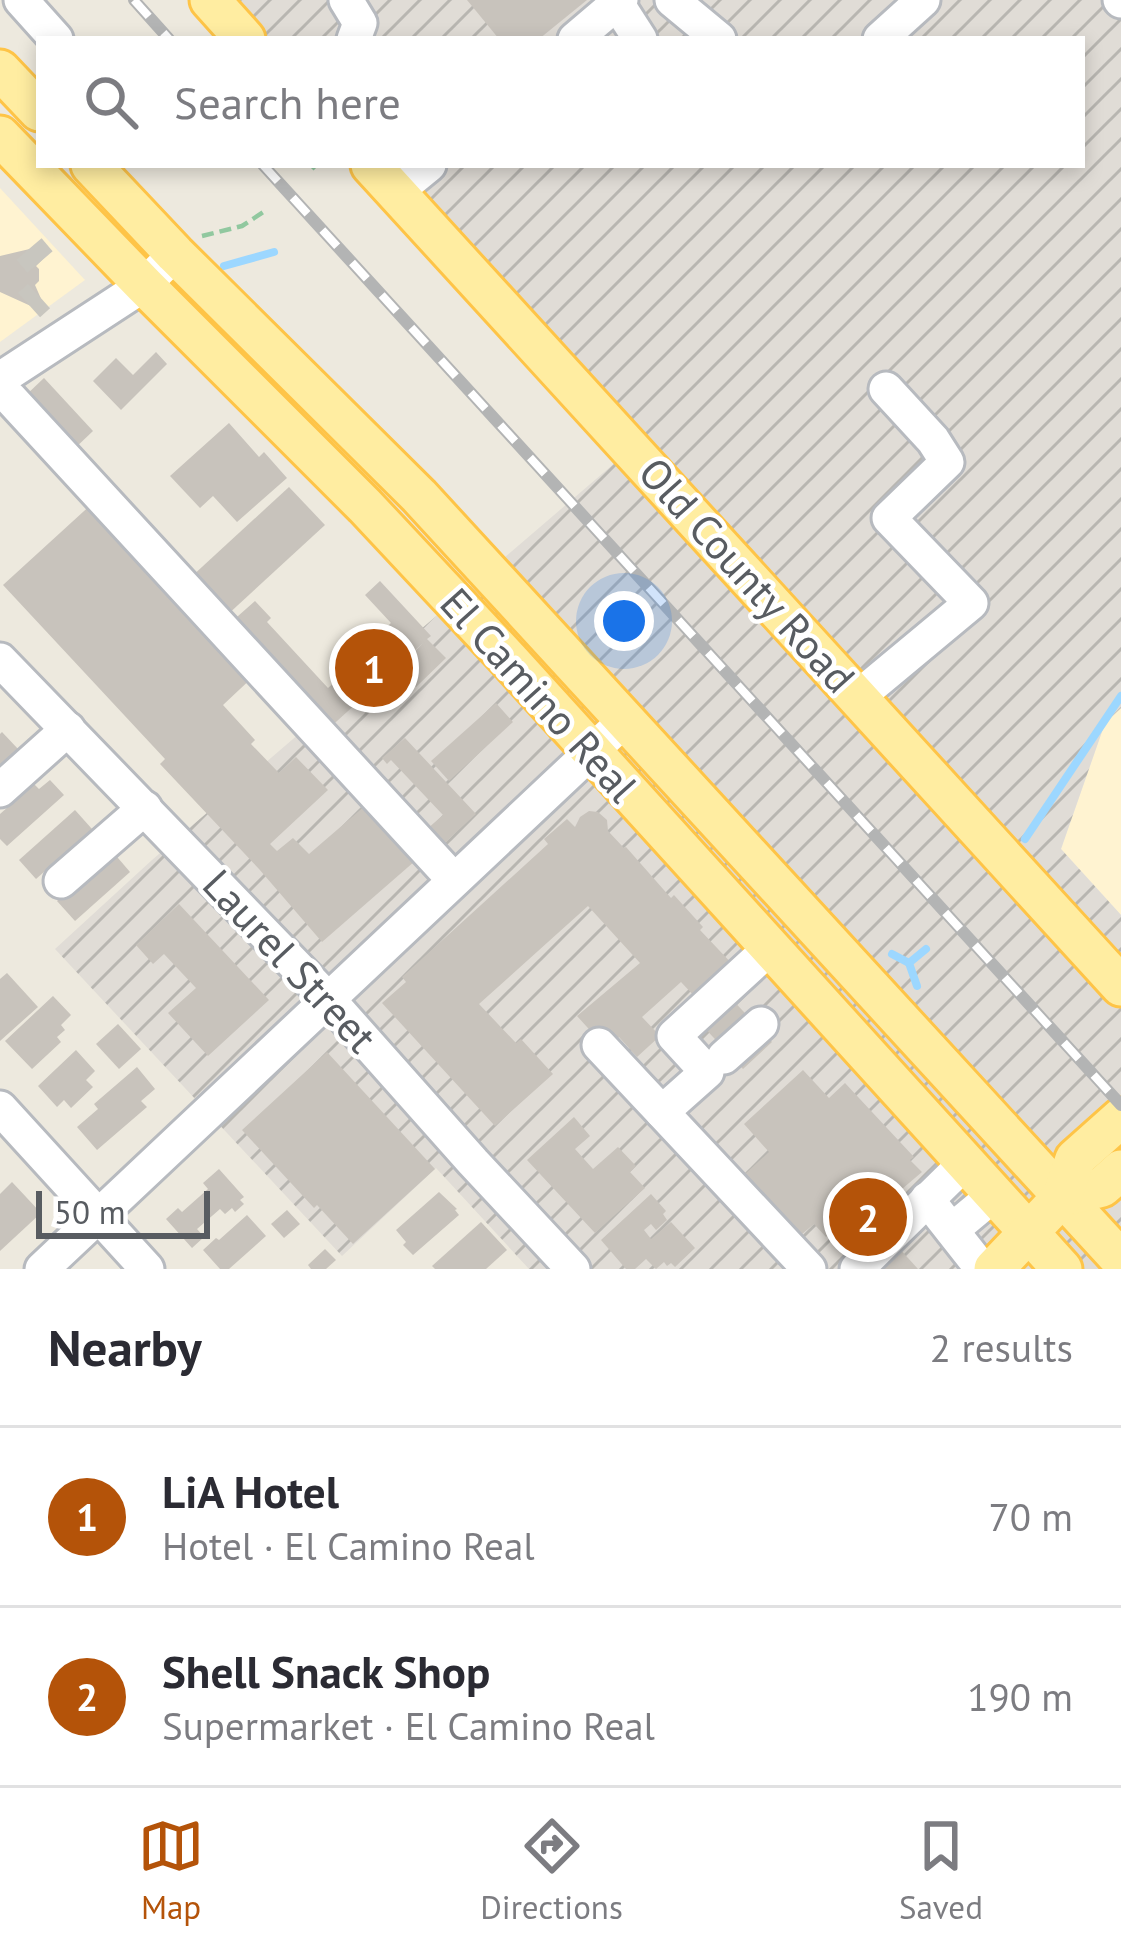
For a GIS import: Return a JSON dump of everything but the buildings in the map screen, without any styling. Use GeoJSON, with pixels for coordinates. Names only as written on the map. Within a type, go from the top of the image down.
{"type":"FeatureCollection","features":[{"type":"Feature","properties":{"kind":"main road"},"geometry":{"type":"LineString","coordinates":[[210,0],[242,36]]}},
{"type":"Feature","properties":{"kind":"main road"},"geometry":{"type":"LineString","coordinates":[[0,70],[36,108]]}},
{"type":"Feature","properties":{"kind":"main road","name":"El Camino Real"},"geometry":{"type":"LineString","coordinates":[[0,136],[365,506],[1062,1269]]}},
{"type":"Feature","properties":{"kind":"main road","name":"El Camino Real"},"geometry":{"type":"LineString","coordinates":[[95,168],[186,246],[1121,1260]]}},
{"type":"Feature","properties":{"kind":"main road","name":"Old County Road"},"geometry":{"type":"LineString","coordinates":[[383,179],[1121,986]]}},
{"type":"Feature","properties":{"kind":"main road"},"geometry":{"type":"LineString","coordinates":[[994,1269],[1062,1197],[1075,1159],[1121,1118]]}},
{"type":"Feature","properties":{"kind":"main road"},"geometry":{"type":"LineString","coordinates":[[1062,1197],[1102,1187],[1121,1170]]}},
{"type":"Feature","properties":{"kind":"street"},"geometry":{"type":"LineString","coordinates":[[21,0],[53,36]]}},
{"type":"Feature","properties":{"kind":"street"},"geometry":{"type":"LineString","coordinates":[[346,0],[360,23],[355,36]]}},
{"type":"Feature","properties":{"kind":"street"},"geometry":{"type":"LineString","coordinates":[[672,0],[715,36]]}},
{"type":"Feature","properties":{"kind":"street"},"geometry":{"type":"LineString","coordinates":[[883,36],[923,0]]}},
{"type":"Feature","properties":{"kind":"street"},"geometry":{"type":"LineString","coordinates":[[579,36],[619,2],[638,36]]}},
{"type":"Feature","properties":{"kind":"street"},"geometry":{"type":"LineString","coordinates":[[383,179],[418,168]]}},
{"type":"Feature","properties":{"kind":"street"},"geometry":{"type":"LineString","coordinates":[[0,379],[144,285],[186,246]]}},
{"type":"Feature","properties":{"kind":"street"},"geometry":{"type":"LineString","coordinates":[[858,697],[971,603],[889,518],[947,462],[886,389]]}},
{"type":"Feature","properties":{"kind":"street"},"geometry":{"type":"LineString","coordinates":[[0,393],[10,398],[454,880]]}},
{"type":"Feature","properties":{"kind":"street","name":"Laurel Street"},"geometry":{"type":"LineString","coordinates":[[0,660],[329,1000],[573,1269]]}},
{"type":"Feature","properties":{"kind":"street"},"geometry":{"type":"LineString","coordinates":[[42,1269],[625,720]]}},
{"type":"Feature","properties":{"kind":"street"},"geometry":{"type":"LineString","coordinates":[[0,790],[68,729]]}},
{"type":"Feature","properties":{"kind":"street"},"geometry":{"type":"LineString","coordinates":[[61,880],[145,808]]}},
{"type":"Feature","properties":{"kind":"street"},"geometry":{"type":"LineString","coordinates":[[662,1112],[707,1072],[674,1036],[770,948]]}},
{"type":"Feature","properties":{"kind":"street"},"geometry":{"type":"LineString","coordinates":[[724,1057],[761,1024]]}},
{"type":"Feature","properties":{"kind":"street"},"geometry":{"type":"LineString","coordinates":[[598,1045],[809,1269]]}},
{"type":"Feature","properties":{"kind":"street"},"geometry":{"type":"LineString","coordinates":[[0,1108],[147,1269]]}},
{"type":"Feature","properties":{"kind":"street"},"geometry":{"type":"LineString","coordinates":[[857,1269],[965,1163]]}},
{"type":"Feature","properties":{"kind":"street"},"geometry":{"type":"LineString","coordinates":[[952,1230],[994,1195]]}},
{"type":"Feature","properties":{"kind":"street"},"geometry":{"type":"LineString","coordinates":[[927,1199],[982,1269]]}},
{"type":"Feature","properties":{"kind":"path"},"geometry":{"type":"LineString","coordinates":[[186,246],[242,226],[265,211]]}},
{"type":"Feature","properties":{"kind":"shaded area"},"geometry":{"type":"Polygon","coordinates":[[[210,0],[1121,0],[1121,708],[1105,723],[1061,849],[1121,915],[1121,1269],[529,1269],[436,1168],[342,1256],[55,949],[152,860],[631,449],[374,168],[1085,168],[1085,36],[242,36],[210,0]]]}},
{"type":"Feature","properties":{"kind":"shaded area"},"geometry":{"type":"Polygon","coordinates":[[[0,188],[85,280],[0,342],[0,188]]]}},
{"type":"Feature","properties":{"kind":"shaded area"},"geometry":{"type":"Polygon","coordinates":[[[1121,708],[1121,915],[1061,849],[1105,723],[1121,708]]]}},
{"type":"Feature","properties":{"kind":"waterway"},"geometry":{"type":"LineString","coordinates":[[224,266],[274,252]]}},
{"type":"Feature","properties":{"kind":"waterway"},"geometry":{"type":"LineString","coordinates":[[1025,839],[1121,696]]}},
{"type":"Feature","properties":{"kind":"waterway"},"geometry":{"type":"LineString","coordinates":[[909,963],[926,949]]}},
{"type":"Feature","properties":{"kind":"waterway"},"geometry":{"type":"LineString","coordinates":[[892,954],[909,963]]}},
{"type":"Feature","properties":{"kind":"waterway"},"geometry":{"type":"LineString","coordinates":[[909,963],[917,986]]}},
{"type":"Feature","properties":{"kind":"tunnel"},"geometry":{"type":"LineString","coordinates":[[29,249],[40,262]]}},
{"type":"Feature","properties":{"kind":"tunnel"},"geometry":{"type":"LineString","coordinates":[[29,305],[39,296]]}},
{"type":"Feature","properties":{"kind":"railway"},"geometry":{"type":"LineString","coordinates":[[134,0],[166,36]]}},
{"type":"Feature","properties":{"kind":"railway"},"geometry":{"type":"LineString","coordinates":[[266,168],[1121,1105]]}},
{"type":"Feature","properties":{"kind":"place","name":"LiA Hotel"},"geometry":{"type":"Point","coordinates":[374,668]}},
{"type":"Feature","properties":{"kind":"place","name":"Shell Snack Shop"},"geometry":{"type":"Point","coordinates":[868,1217]}}]}
